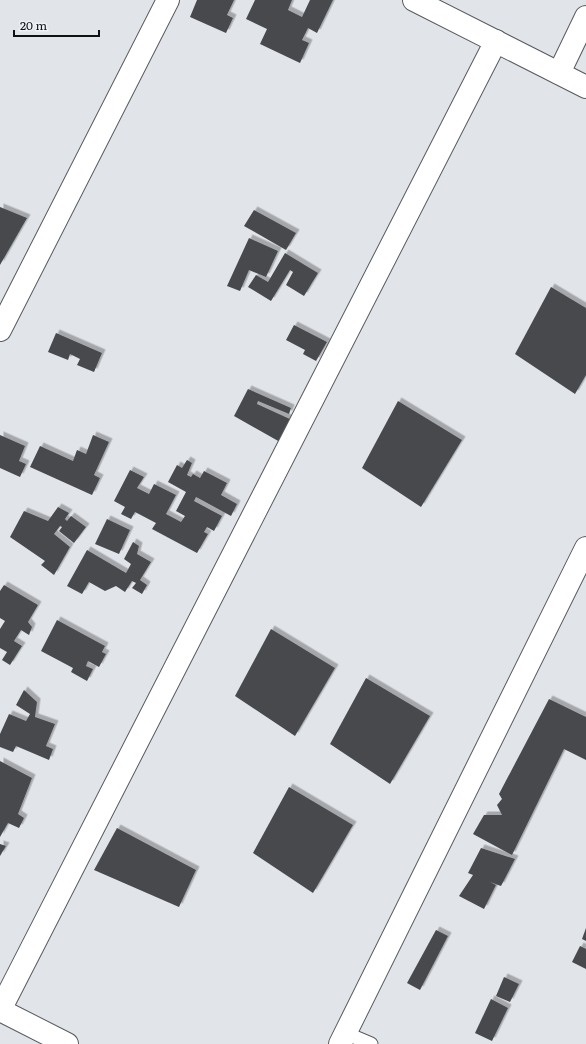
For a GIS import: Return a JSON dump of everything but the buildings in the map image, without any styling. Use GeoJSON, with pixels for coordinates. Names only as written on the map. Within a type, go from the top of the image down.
{"type":"FeatureCollection","features":[{"type":"Feature","properties":{"kind":"street"},"geometry":{"type":"LineString","coordinates":[[0,330],[168,0]]}},
{"type":"Feature","properties":{"kind":"street"},"geometry":{"type":"LineString","coordinates":[[414,0],[586,87]]}},
{"type":"Feature","properties":{"kind":"street"},"geometry":{"type":"LineString","coordinates":[[559,73],[586,17]]}},
{"type":"Feature","properties":{"kind":"street"},"geometry":{"type":"LineString","coordinates":[[67,1044],[0,1010],[496,42]]}},
{"type":"Feature","properties":{"kind":"street"},"geometry":{"type":"LineString","coordinates":[[342,1038],[586,548]]}},
{"type":"Feature","properties":{"kind":"lane"},"geometry":{"type":"LineString","coordinates":[[342,1038],[371,1044]]}}]}
